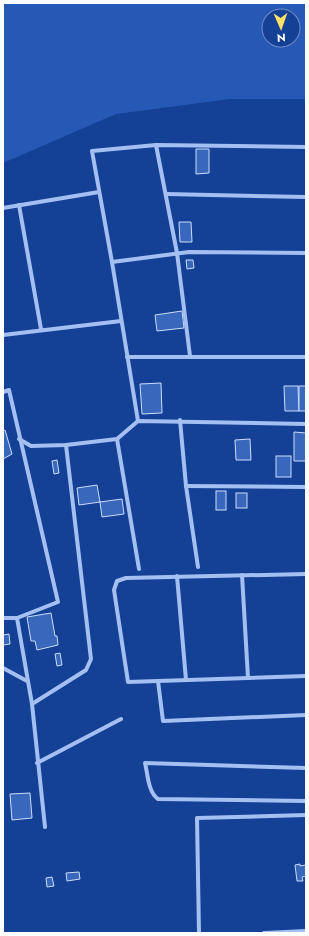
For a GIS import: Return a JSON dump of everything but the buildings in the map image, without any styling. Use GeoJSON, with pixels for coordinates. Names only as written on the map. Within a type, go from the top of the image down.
{"type":"FeatureCollection","features":[{"type":"Feature","properties":{"kind":"street"},"geometry":{"type":"LineString","coordinates":[[138,421],[92,151],[156,145],[306,147]]}},
{"type":"Feature","properties":{"kind":"street"},"geometry":{"type":"LineString","coordinates":[[156,145],[177,253],[190,356]]}},
{"type":"Feature","properties":{"kind":"street"},"geometry":{"type":"LineString","coordinates":[[3,208],[99,192]]}},
{"type":"Feature","properties":{"kind":"street"},"geometry":{"type":"LineString","coordinates":[[166,194],[306,197]]}},
{"type":"Feature","properties":{"kind":"street"},"geometry":{"type":"LineString","coordinates":[[19,205],[41,329]]}},
{"type":"Feature","properties":{"kind":"street"},"geometry":{"type":"LineString","coordinates":[[112,262],[177,253],[306,253]]}},
{"type":"Feature","properties":{"kind":"street"},"geometry":{"type":"LineString","coordinates":[[3,335],[41,329],[121,321]]}},
{"type":"Feature","properties":{"kind":"street"},"geometry":{"type":"LineString","coordinates":[[127,357],[306,357]]}},
{"type":"Feature","properties":{"kind":"street"},"geometry":{"type":"LineString","coordinates":[[3,392],[9,390],[19,439],[58,602],[17,618],[4,617],[3,612]]}},
{"type":"Feature","properties":{"kind":"street"},"geometry":{"type":"LineString","coordinates":[[180,420],[186,486],[198,567]]}},
{"type":"Feature","properties":{"kind":"street"},"geometry":{"type":"LineString","coordinates":[[19,439],[31,446],[66,445],[117,439],[138,421],[180,420],[306,424]]}},
{"type":"Feature","properties":{"kind":"street"},"geometry":{"type":"LineString","coordinates":[[117,439],[139,569]]}},
{"type":"Feature","properties":{"kind":"street"},"geometry":{"type":"LineString","coordinates":[[32,704],[86,670],[91,660],[66,445]]}},
{"type":"Feature","properties":{"kind":"street"},"geometry":{"type":"LineString","coordinates":[[186,486],[306,487]]}},
{"type":"Feature","properties":{"kind":"street"},"geometry":{"type":"LineString","coordinates":[[306,574],[126,578],[117,581],[115,585],[128,682],[306,676]]}},
{"type":"Feature","properties":{"kind":"street"},"geometry":{"type":"LineString","coordinates":[[242,575],[248,678]]}},
{"type":"Feature","properties":{"kind":"street"},"geometry":{"type":"LineString","coordinates":[[177,576],[186,680]]}},
{"type":"Feature","properties":{"kind":"street"},"geometry":{"type":"LineString","coordinates":[[17,618],[32,704],[37,763],[45,827]]}},
{"type":"Feature","properties":{"kind":"street"},"geometry":{"type":"LineString","coordinates":[[3,668],[27,681]]}},
{"type":"Feature","properties":{"kind":"street"},"geometry":{"type":"LineString","coordinates":[[158,681],[163,721],[306,715]]}},
{"type":"Feature","properties":{"kind":"street"},"geometry":{"type":"LineString","coordinates":[[37,763],[121,719]]}},
{"type":"Feature","properties":{"kind":"street"},"geometry":{"type":"LineString","coordinates":[[306,768],[145,763],[151,790],[153,795],[158,799],[306,801]]}},
{"type":"Feature","properties":{"kind":"street"},"geometry":{"type":"LineString","coordinates":[[199,933],[198,818],[306,815]]}},
{"type":"Feature","properties":{"kind":"street"},"geometry":{"type":"LineString","coordinates":[[264,933],[306,931]]}},
{"type":"Feature","properties":{"kind":"shaded area"},"geometry":{"type":"Polygon","coordinates":[[[3,3],[306,3],[306,99],[230,99],[116,114],[3,163],[3,3]]]}}]}
